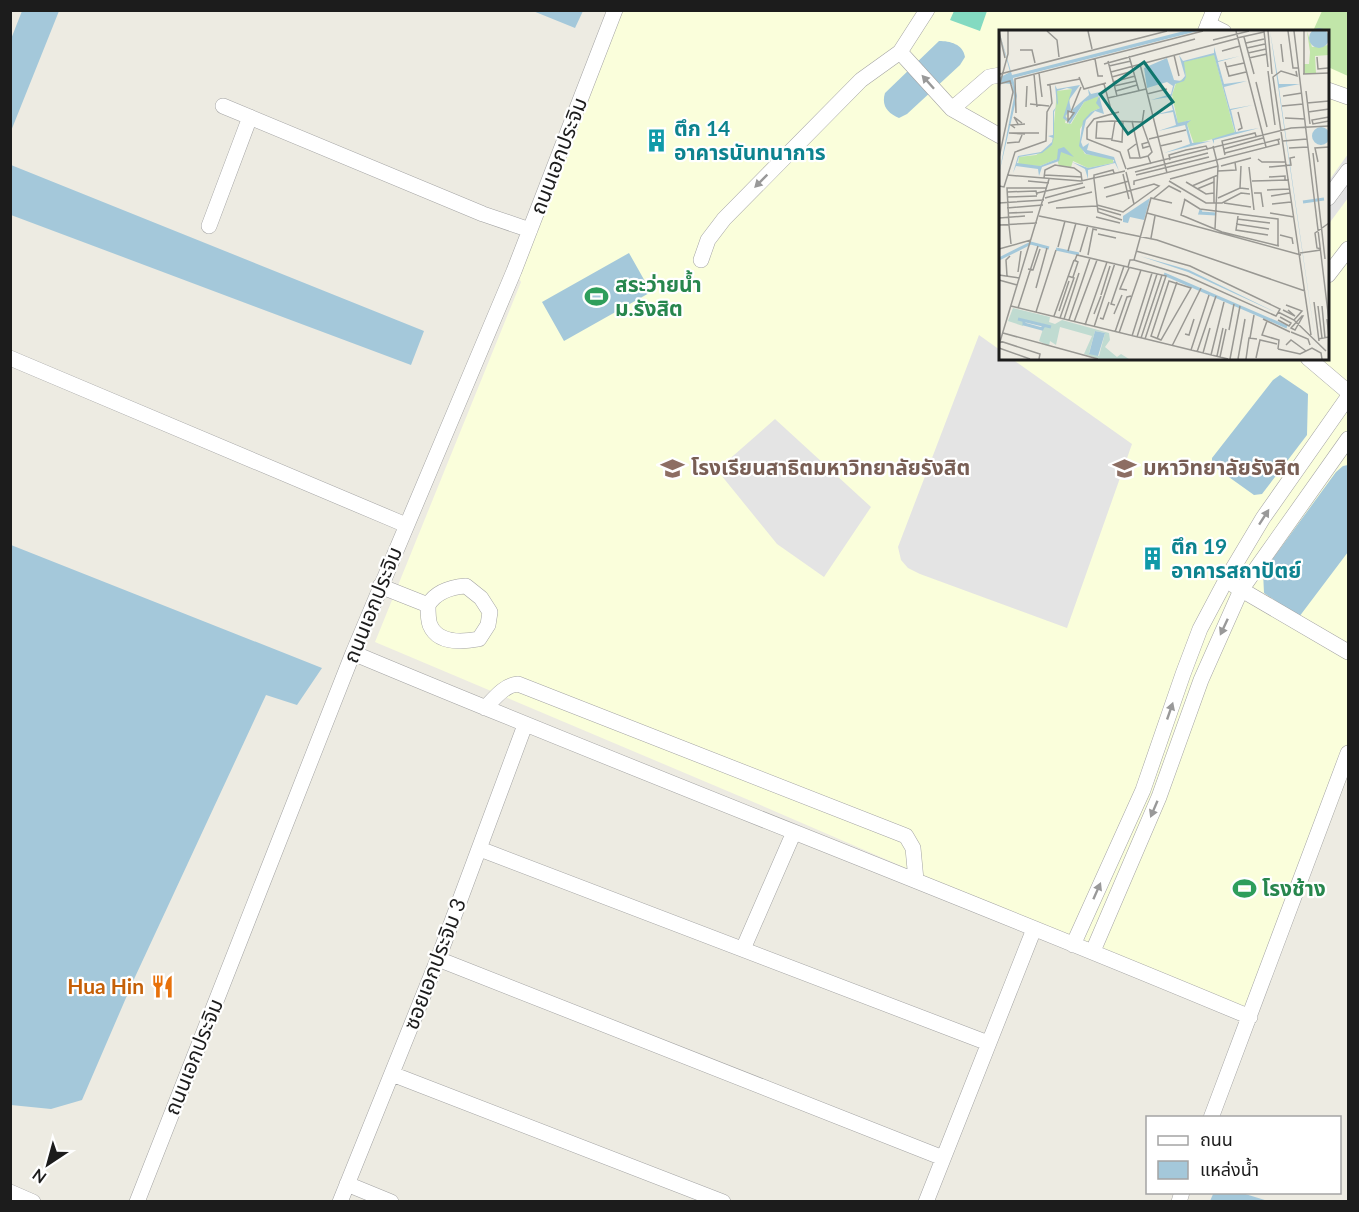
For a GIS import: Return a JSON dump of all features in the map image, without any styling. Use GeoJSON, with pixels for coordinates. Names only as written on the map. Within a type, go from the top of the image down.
{"type":"FeatureCollection","features":[{"type":"Feature","properties":{"kind":"street","name":"ถนนเอกประจิม"},"geometry":{"type":"LineString","coordinates":[[137,1202],[353,653],[514,271],[615,10]]}},
{"type":"Feature","properties":{"kind":"street"},"geometry":{"type":"LineString","coordinates":[[701,260],[708,240],[724,219],[861,80],[906,58],[927,10]]}},
{"type":"Feature","properties":{"kind":"street"},"geometry":{"type":"LineString","coordinates":[[906,58],[948,105],[999,135]]}},
{"type":"Feature","properties":{"kind":"street"},"geometry":{"type":"LineString","coordinates":[[948,105],[989,77],[999,75]]}},
{"type":"Feature","properties":{"kind":"street"},"geometry":{"type":"LineString","coordinates":[[1329,90],[1348,97]]}},
{"type":"Feature","properties":{"kind":"street"},"geometry":{"type":"LineString","coordinates":[[223,106],[483,214],[530,230]]}},
{"type":"Feature","properties":{"kind":"street"},"geometry":{"type":"LineString","coordinates":[[209,226],[250,117]]}},
{"type":"Feature","properties":{"kind":"street"},"geometry":{"type":"LineString","coordinates":[[1329,197],[1348,171]]}},
{"type":"Feature","properties":{"kind":"street"},"geometry":{"type":"LineString","coordinates":[[1329,274],[1348,249]]}},
{"type":"Feature","properties":{"kind":"street"},"geometry":{"type":"LineString","coordinates":[[10,358],[406,525]]}},
{"type":"Feature","properties":{"kind":"street"},"geometry":{"type":"LineString","coordinates":[[1310,360],[1348,392]]}},
{"type":"Feature","properties":{"kind":"street"},"geometry":{"type":"LineString","coordinates":[[1073,945],[1143,790],[1182,674],[1200,629],[1226,579],[1263,518],[1348,397]]}},
{"type":"Feature","properties":{"kind":"street"},"geometry":{"type":"LineString","coordinates":[[1093,951],[1159,797],[1201,680],[1241,590],[1348,439]]}},
{"type":"Feature","properties":{"kind":"street"},"geometry":{"type":"LineString","coordinates":[[1226,579],[1348,652]]}},
{"type":"Feature","properties":{"kind":"street"},"geometry":{"type":"LineString","coordinates":[[380,586],[428,605]]}},
{"type":"Feature","properties":{"kind":"street"},"geometry":{"type":"LineString","coordinates":[[353,653],[525,725],[916,880],[1073,945],[1093,951],[1250,1017]]}},
{"type":"Feature","properties":{"kind":"street"},"geometry":{"type":"LineString","coordinates":[[485,708],[505,689],[518,684],[906,836],[913,848],[916,880]]}},
{"type":"Feature","properties":{"kind":"street","name":"ซอยเอกประจิม 3"},"geometry":{"type":"LineString","coordinates":[[340,1202],[438,959],[525,725]]}},
{"type":"Feature","properties":{"kind":"street"},"geometry":{"type":"LineString","coordinates":[[1212,1116],[1348,753]]}},
{"type":"Feature","properties":{"kind":"street"},"geometry":{"type":"LineString","coordinates":[[743,950],[794,832]]}},
{"type":"Feature","properties":{"kind":"street"},"geometry":{"type":"LineString","coordinates":[[480,849],[988,1043]]}},
{"type":"Feature","properties":{"kind":"street"},"geometry":{"type":"LineString","coordinates":[[926,1202],[1034,929]]}},
{"type":"Feature","properties":{"kind":"street"},"geometry":{"type":"LineString","coordinates":[[438,959],[943,1158]]}},
{"type":"Feature","properties":{"kind":"street"},"geometry":{"type":"LineString","coordinates":[[392,1074],[723,1202]]}},
{"type":"Feature","properties":{"kind":"street"},"geometry":{"type":"LineString","coordinates":[[347,1184],[391,1202]]}},
{"type":"Feature","properties":{"kind":"street"},"geometry":{"type":"LineString","coordinates":[[10,1192],[33,1202]]}},
{"type":"Feature","properties":{"kind":"shaded area"},"geometry":{"type":"Polygon","coordinates":[[[618,11],[1348,11],[1348,776],[1255,1019],[751,801],[375,642],[521,282],[515,271],[618,11]]]}},
{"type":"Feature","properties":{"kind":"shaded area"},"geometry":{"type":"Polygon","coordinates":[[[1348,154],[1348,198],[1329,224],[1329,181],[1348,154]]]}},
{"type":"Feature","properties":{"kind":"shaded area"},"geometry":{"type":"Polygon","coordinates":[[[979,335],[999,349],[999,360],[1013,360],[1132,444],[1067,628],[920,574],[908,568],[901,560],[898,547],[979,335]]]}},
{"type":"Feature","properties":{"kind":"shaded area"},"geometry":{"type":"Polygon","coordinates":[[[775,419],[871,507],[824,577],[777,544],[717,470],[775,419]]]}},
{"type":"Feature","properties":{"kind":"green space"},"geometry":{"type":"Polygon","coordinates":[[[954,10],[987,11],[980,31],[950,20],[954,10]]]}},
{"type":"Feature","properties":{"kind":"green space"},"geometry":{"type":"Polygon","coordinates":[[[1322,11],[1348,11],[1348,76],[1329,67],[1329,30],[1313,30],[1322,11]]]}},
{"type":"Feature","properties":{"kind":"water"},"geometry":{"type":"Polygon","coordinates":[[[583,10],[575,28],[533,11],[583,10]]]}},
{"type":"Feature","properties":{"kind":"water"},"geometry":{"type":"Polygon","coordinates":[[[22,11],[59,11],[11,131],[11,39],[22,11]]]}},
{"type":"Feature","properties":{"kind":"water"},"geometry":{"type":"Polygon","coordinates":[[[939,41],[959,46],[965,57],[960,65],[907,114],[899,118],[895,116],[885,105],[885,93],[939,41]]]}},
{"type":"Feature","properties":{"kind":"water"},"geometry":{"type":"Polygon","coordinates":[[[11,165],[424,331],[411,365],[11,215],[11,165]]]}},
{"type":"Feature","properties":{"kind":"water","name":"สระว่ายน้ำ ม.รังสิต"},"geometry":{"type":"Polygon","coordinates":[[[629,253],[651,292],[564,341],[542,302],[629,253]]]}},
{"type":"Feature","properties":{"kind":"water"},"geometry":{"type":"Polygon","coordinates":[[[1280,375],[1308,394],[1307,435],[1262,494],[1254,495],[1212,465],[1212,458],[1273,380],[1280,375]]]}},
{"type":"Feature","properties":{"kind":"water"},"geometry":{"type":"Polygon","coordinates":[[[1348,465],[1348,552],[1299,617],[1264,593],[1263,572],[1336,472],[1348,465]]]}},
{"type":"Feature","properties":{"kind":"water"},"geometry":{"type":"Polygon","coordinates":[[[11,545],[322,668],[297,705],[266,695],[135,977],[82,1100],[51,1109],[11,1105],[11,545]]]}},
{"type":"Feature","properties":{"kind":"water"},"geometry":{"type":"Polygon","coordinates":[[[1213,1194],[1245,1194],[1268,1201],[1210,1201],[1213,1194]]]}},
{"type":"Feature","properties":{"kind":"place","name":"ตึก 14 อาคารนันทนาการ"},"geometry":{"type":"Point","coordinates":[656,141]}},
{"type":"Feature","properties":{"kind":"place","name":"สระว่ายน้ำ ม.รังสิต"},"geometry":{"type":"Point","coordinates":[597,297]}},
{"type":"Feature","properties":{"kind":"place","name":"โรงเรียนสาธิตมหาวิทยาลัยรังสิต"},"geometry":{"type":"Point","coordinates":[673,468]}},
{"type":"Feature","properties":{"kind":"place","name":"มหาวิทยาลัยรังสิต"},"geometry":{"type":"Point","coordinates":[1125,468]}},
{"type":"Feature","properties":{"kind":"place","name":"ตึก 19 อาคารสถาปัตย์"},"geometry":{"type":"Point","coordinates":[1153,559]}},
{"type":"Feature","properties":{"kind":"place","name":"โรงช้าง"},"geometry":{"type":"Point","coordinates":[1244,889]}},
{"type":"Feature","properties":{"kind":"place","name":"Hua Hin"},"geometry":{"type":"Point","coordinates":[162,987]}}]}
